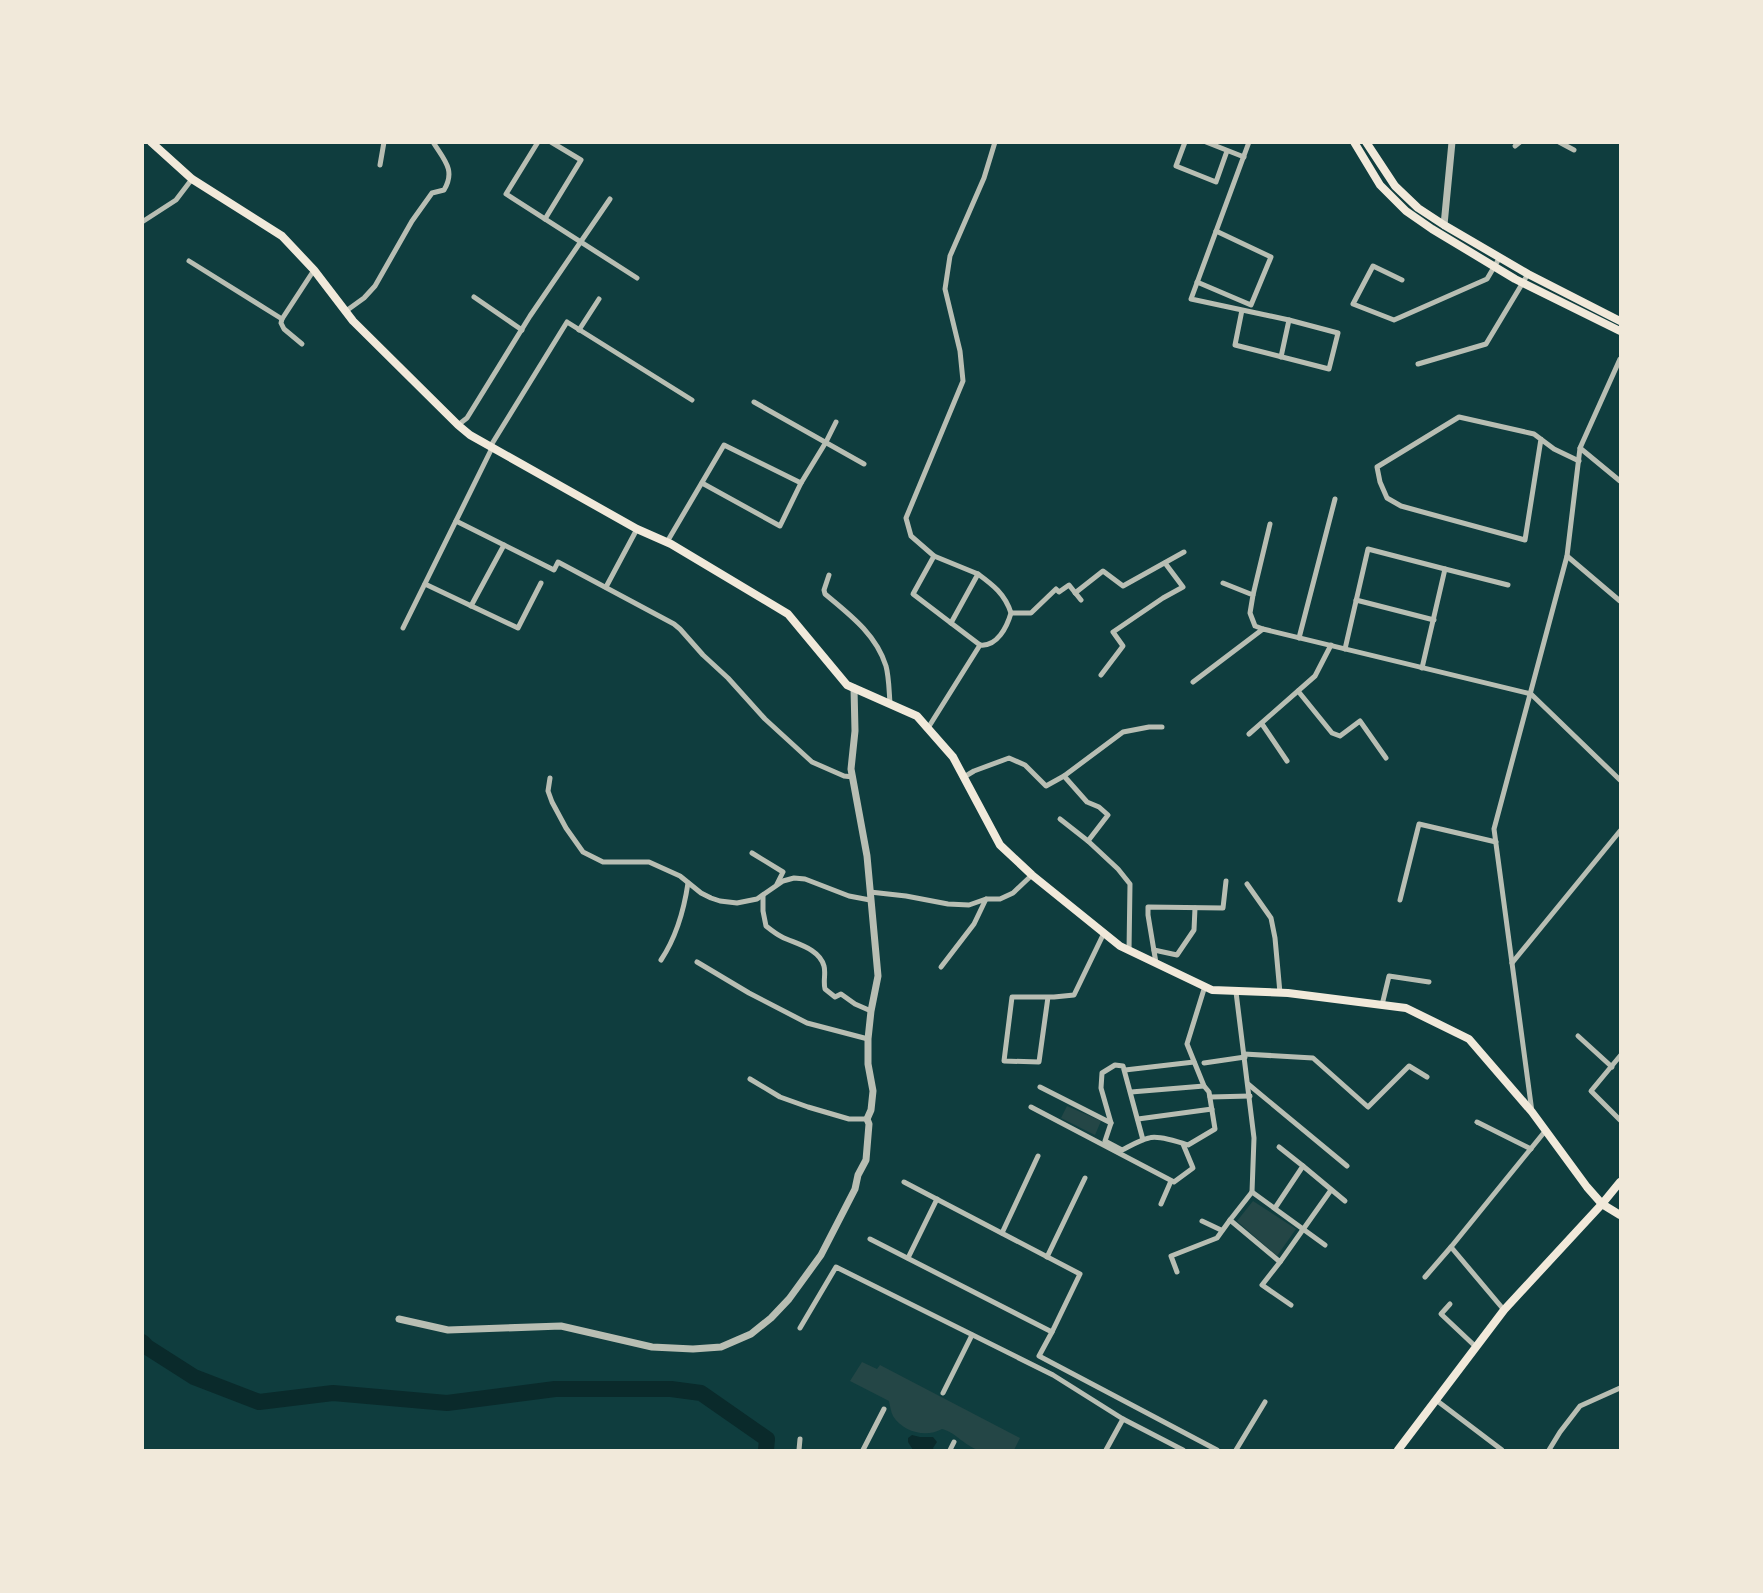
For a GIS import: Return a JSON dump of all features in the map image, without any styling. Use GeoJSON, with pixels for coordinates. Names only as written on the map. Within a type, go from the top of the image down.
{"type":"FeatureCollection","features":[{"type":"Feature","properties":{"kind":"main road"},"geometry":{"type":"LineString","coordinates":[[151,142],[192,179],[282,236],[314,270],[353,321],[458,426],[470,435],[637,529],[667,542],[788,614],[847,685],[917,716],[953,757],[1000,845],[1032,875],[1120,946],[1212,990],[1280,993],[1406,1008],[1469,1039],[1532,1112],[1587,1187],[1602,1204],[1620,1215]]}},
{"type":"Feature","properties":{"kind":"main road"},"geometry":{"type":"LineString","coordinates":[[1354,142],[1380,185],[1406,211],[1523,283],[1620,332]]}},
{"type":"Feature","properties":{"kind":"main road"},"geometry":{"type":"LineString","coordinates":[[1366,142],[1379,164],[1418,208],[1528,274],[1620,321]]}},
{"type":"Feature","properties":{"kind":"main road"},"geometry":{"type":"LineString","coordinates":[[1398,1450],[1504,1310],[1620,1182]]}},
{"type":"Feature","properties":{"kind":"street"},"geometry":{"type":"LineString","coordinates":[[380,165],[384,142]]}},
{"type":"Feature","properties":{"kind":"street"},"geometry":{"type":"LineString","coordinates":[[346,311],[364,298],[375,286],[412,221],[432,193],[444,190],[450,181],[450,170],[433,142]]}},
{"type":"Feature","properties":{"kind":"street"},"geometry":{"type":"LineString","coordinates":[[538,142],[506,194],[637,278]]}},
{"type":"Feature","properties":{"kind":"street"},"geometry":{"type":"LineString","coordinates":[[545,219],[581,160],[551,142]]}},
{"type":"Feature","properties":{"kind":"street"},"geometry":{"type":"LineString","coordinates":[[934,556],[913,594],[980,645],[986,646],[994,642],[1008,623],[1011,613],[998,589],[978,574],[934,556],[911,536],[906,518],[963,381],[960,351],[945,289],[950,256],[984,178],[995,142]]}},
{"type":"Feature","properties":{"kind":"street"},"geometry":{"type":"LineString","coordinates":[[1185,142],[1176,166],[1216,182],[1227,151]]}},
{"type":"Feature","properties":{"kind":"street"},"geometry":{"type":"LineString","coordinates":[[1206,142],[1244,157]]}},
{"type":"Feature","properties":{"kind":"street"},"geometry":{"type":"LineString","coordinates":[[1242,310],[1235,345],[1329,369],[1338,333],[1289,320],[1191,299],[1249,142]]}},
{"type":"Feature","properties":{"kind":"street"},"geometry":{"type":"LineString","coordinates":[[1444,225],[1452,142]]}},
{"type":"Feature","properties":{"kind":"street"},"geometry":{"type":"LineString","coordinates":[[1559,142],[1574,150]]}},
{"type":"Feature","properties":{"kind":"street"},"geometry":{"type":"LineString","coordinates":[[142,222],[176,200],[192,179]]}},
{"type":"Feature","properties":{"kind":"street"},"geometry":{"type":"LineString","coordinates":[[458,426],[466,418],[610,199]]}},
{"type":"Feature","properties":{"kind":"street"},"geometry":{"type":"LineString","coordinates":[[1197,282],[1251,305],[1271,256],[1216,231]]}},
{"type":"Feature","properties":{"kind":"street"},"geometry":{"type":"LineString","coordinates":[[1402,280],[1373,266],[1353,304],[1394,320],[1487,279],[1500,257]]}},
{"type":"Feature","properties":{"kind":"street"},"geometry":{"type":"LineString","coordinates":[[189,261],[282,319]]}},
{"type":"Feature","properties":{"kind":"street"},"geometry":{"type":"LineString","coordinates":[[302,344],[284,329],[281,323],[314,270]]}},
{"type":"Feature","properties":{"kind":"street"},"geometry":{"type":"LineString","coordinates":[[1418,364],[1486,344],[1528,274]]}},
{"type":"Feature","properties":{"kind":"street"},"geometry":{"type":"LineString","coordinates":[[474,297],[522,330]]}},
{"type":"Feature","properties":{"kind":"street"},"geometry":{"type":"LineString","coordinates":[[579,330],[599,299]]}},
{"type":"Feature","properties":{"kind":"street"},"geometry":{"type":"LineString","coordinates":[[1281,357],[1289,320]]}},
{"type":"Feature","properties":{"kind":"street"},"geometry":{"type":"LineString","coordinates":[[403,628],[491,447],[567,322],[692,400]]}},
{"type":"Feature","properties":{"kind":"street"},"geometry":{"type":"LineString","coordinates":[[1532,1112],[1494,829],[1567,556],[1580,448],[1620,359]]}},
{"type":"Feature","properties":{"kind":"street"},"geometry":{"type":"LineString","coordinates":[[754,402],[864,464]]}},
{"type":"Feature","properties":{"kind":"street"},"geometry":{"type":"LineString","coordinates":[[1541,439],[1525,540],[1401,506],[1387,498],[1380,482],[1377,467],[1459,417],[1534,434],[1541,439],[1554,449],[1579,461]]}},
{"type":"Feature","properties":{"kind":"street"},"geometry":{"type":"LineString","coordinates":[[702,483],[780,526],[801,483],[836,422]]}},
{"type":"Feature","properties":{"kind":"street"},"geometry":{"type":"LineString","coordinates":[[667,542],[724,445],[801,483]]}},
{"type":"Feature","properties":{"kind":"street"},"geometry":{"type":"LineString","coordinates":[[1580,448],[1620,481]]}},
{"type":"Feature","properties":{"kind":"street"},"geometry":{"type":"LineString","coordinates":[[1299,638],[1335,499]]}},
{"type":"Feature","properties":{"kind":"street"},"geometry":{"type":"LineString","coordinates":[[456,521],[554,570],[558,562],[680,629],[751,704],[812,762],[844,776],[853,777]]}},
{"type":"Feature","properties":{"kind":"street"},"geometry":{"type":"LineString","coordinates":[[1270,524],[1250,613],[1255,626],[1531,694],[1620,780]]}},
{"type":"Feature","properties":{"kind":"street"},"geometry":{"type":"LineString","coordinates":[[606,587],[637,529]]}},
{"type":"Feature","properties":{"kind":"street"},"geometry":{"type":"LineString","coordinates":[[471,606],[504,545]]}},
{"type":"Feature","properties":{"kind":"street"},"geometry":{"type":"LineString","coordinates":[[1345,649],[1368,549],[1508,585]]}},
{"type":"Feature","properties":{"kind":"street"},"geometry":{"type":"LineString","coordinates":[[1076,593],[1103,571],[1123,586],[1184,552]]}},
{"type":"Feature","properties":{"kind":"street"},"geometry":{"type":"LineString","coordinates":[[1567,556],[1620,601]]}},
{"type":"Feature","properties":{"kind":"street"},"geometry":{"type":"LineString","coordinates":[[1101,675],[1123,646],[1113,632],[1183,587],[1165,563]]}},
{"type":"Feature","properties":{"kind":"street"},"geometry":{"type":"LineString","coordinates":[[1422,668],[1445,569]]}},
{"type":"Feature","properties":{"kind":"street"},"geometry":{"type":"LineString","coordinates":[[951,623],[978,574]]}},
{"type":"Feature","properties":{"kind":"street"},"geometry":{"type":"LineString","coordinates":[[829,575],[824,590],[825,594],[852,617],[877,645],[886,666],[890,704]]}},
{"type":"Feature","properties":{"kind":"street"},"geometry":{"type":"LineString","coordinates":[[1223,583],[1253,595]]}},
{"type":"Feature","properties":{"kind":"street"},"geometry":{"type":"LineString","coordinates":[[425,584],[518,628],[541,584]]}},
{"type":"Feature","properties":{"kind":"street"},"geometry":{"type":"LineString","coordinates":[[1011,613],[1031,613],[1056,589],[1059,592],[1069,585],[1081,600]]}},
{"type":"Feature","properties":{"kind":"street"},"geometry":{"type":"LineString","coordinates":[[1356,600],[1434,620]]}},
{"type":"Feature","properties":{"kind":"street"},"geometry":{"type":"LineString","coordinates":[[1193,682],[1263,629]]}},
{"type":"Feature","properties":{"kind":"street"},"geometry":{"type":"LineString","coordinates":[[928,728],[980,645]]}},
{"type":"Feature","properties":{"kind":"street"},"geometry":{"type":"LineString","coordinates":[[1250,734],[1315,676],[1330,645]]}},
{"type":"Feature","properties":{"kind":"street"},"geometry":{"type":"LineString","coordinates":[[399,1319],[448,1330],[561,1326],[652,1347],[693,1349],[721,1347],[751,1334],[771,1318],[789,1299],[821,1255],[855,1189],[858,1175],[866,1160],[869,1124],[867,1119],[871,1110],[873,1091],[868,1064],[868,1039],[878,976],[867,856],[851,769],[855,731],[854,688]]}},
{"type":"Feature","properties":{"kind":"street"},"geometry":{"type":"LineString","coordinates":[[1298,691],[1332,733],[1340,736],[1360,721],[1386,758]]}},
{"type":"Feature","properties":{"kind":"street"},"geometry":{"type":"LineString","coordinates":[[1262,724],[1287,761]]}},
{"type":"Feature","properties":{"kind":"street"},"geometry":{"type":"LineString","coordinates":[[964,777],[1010,758],[1024,765],[1046,786],[1064,776],[1123,732],[1162,727]]}},
{"type":"Feature","properties":{"kind":"street"},"geometry":{"type":"LineString","coordinates":[[1064,776],[1088,802],[1099,807],[1108,815],[1088,841]]}},
{"type":"Feature","properties":{"kind":"street"},"geometry":{"type":"LineString","coordinates":[[550,778],[548,791],[552,802],[566,828],[583,852],[603,862],[649,862],[673,872],[700,893],[720,901],[737,903],[757,899],[783,881],[794,878],[806,879],[849,896],[906,896],[948,904],[969,905],[986,899],[1000,899],[1013,893],[1032,875]]}},
{"type":"Feature","properties":{"kind":"street"},"geometry":{"type":"LineString","coordinates":[[1060,819],[1088,841],[1118,869],[1130,884],[1129,951]]}},
{"type":"Feature","properties":{"kind":"street"},"geometry":{"type":"LineString","coordinates":[[1400,900],[1419,824],[1496,842]]}},
{"type":"Feature","properties":{"kind":"street"},"geometry":{"type":"LineString","coordinates":[[1512,963],[1620,831]]}},
{"type":"Feature","properties":{"kind":"street"},"geometry":{"type":"LineString","coordinates":[[752,854],[783,872],[776,886]]}},
{"type":"Feature","properties":{"kind":"street"},"geometry":{"type":"LineString","coordinates":[[1155,963],[1148,907],[1223,908],[1226,881]]}},
{"type":"Feature","properties":{"kind":"street"},"geometry":{"type":"LineString","coordinates":[[661,960],[676,930],[684,907],[688,883]]}},
{"type":"Feature","properties":{"kind":"street"},"geometry":{"type":"LineString","coordinates":[[1247,884],[1271,918],[1280,993]]}},
{"type":"Feature","properties":{"kind":"street"},"geometry":{"type":"LineString","coordinates":[[763,895],[766,926],[780,936],[818,955],[824,966],[825,989],[835,997],[841,994],[871,1011]]}},
{"type":"Feature","properties":{"kind":"street"},"geometry":{"type":"LineString","coordinates":[[940,968],[974,924],[986,899]]}},
{"type":"Feature","properties":{"kind":"street"},"geometry":{"type":"LineString","coordinates":[[1154,950],[1177,955],[1194,930],[1195,908]]}},
{"type":"Feature","properties":{"kind":"street"},"geometry":{"type":"LineString","coordinates":[[1048,997],[1039,1062],[1004,1061],[1012,997],[1074,995],[1104,933]]}},
{"type":"Feature","properties":{"kind":"street"},"geometry":{"type":"LineString","coordinates":[[697,962],[749,993],[807,1023],[868,1039]]}},
{"type":"Feature","properties":{"kind":"street"},"geometry":{"type":"LineString","coordinates":[[1382,1005],[1389,976],[1429,982]]}},
{"type":"Feature","properties":{"kind":"street"},"geometry":{"type":"LineString","coordinates":[[1143,1140],[1123,1066],[1115,1065],[1102,1073],[1101,1088],[1111,1123],[1105,1141],[1122,1150],[1150,1137],[1188,1145],[1215,1129],[1209,1092],[1204,1086],[1187,1044],[1205,986]]}},
{"type":"Feature","properties":{"kind":"street"},"geometry":{"type":"LineString","coordinates":[[1177,1272],[1171,1256],[1217,1238],[1252,1192],[1254,1138],[1236,992]]}},
{"type":"Feature","properties":{"kind":"street"},"geometry":{"type":"LineString","coordinates":[[1578,1036],[1612,1067]]}},
{"type":"Feature","properties":{"kind":"street"},"geometry":{"type":"LineString","coordinates":[[1204,1063],[1245,1055],[1313,1058],[1368,1107],[1409,1066],[1426,1077]]}},
{"type":"Feature","properties":{"kind":"street"},"geometry":{"type":"LineString","coordinates":[[1620,1056],[1591,1091],[1620,1120]]}},
{"type":"Feature","properties":{"kind":"street"},"geometry":{"type":"LineString","coordinates":[[1125,1070],[1194,1062]]}},
{"type":"Feature","properties":{"kind":"street"},"geometry":{"type":"LineString","coordinates":[[750,1079],[780,1097],[808,1107],[849,1119],[867,1119]]}},
{"type":"Feature","properties":{"kind":"street"},"geometry":{"type":"LineString","coordinates":[[1248,1084],[1347,1166]]}},
{"type":"Feature","properties":{"kind":"street"},"geometry":{"type":"LineString","coordinates":[[1131,1092],[1204,1086]]}},
{"type":"Feature","properties":{"kind":"street"},"geometry":{"type":"LineString","coordinates":[[1040,1087],[1111,1123]]}},
{"type":"Feature","properties":{"kind":"street"},"geometry":{"type":"LineString","coordinates":[[1210,1097],[1250,1096]]}},
{"type":"Feature","properties":{"kind":"street"},"geometry":{"type":"LineString","coordinates":[[1031,1107],[1174,1182],[1193,1168],[1183,1144]]}},
{"type":"Feature","properties":{"kind":"street"},"geometry":{"type":"LineString","coordinates":[[1138,1119],[1212,1109]]}},
{"type":"Feature","properties":{"kind":"street"},"geometry":{"type":"LineString","coordinates":[[1477,1122],[1531,1149]]}},
{"type":"Feature","properties":{"kind":"street"},"geometry":{"type":"LineString","coordinates":[[1425,1277],[1546,1130]]}},
{"type":"Feature","properties":{"kind":"street"},"geometry":{"type":"LineString","coordinates":[[1279,1147],[1345,1201]]}},
{"type":"Feature","properties":{"kind":"street"},"geometry":{"type":"LineString","coordinates":[[1002,1233],[1038,1156]]}},
{"type":"Feature","properties":{"kind":"street"},"geometry":{"type":"LineString","coordinates":[[1275,1208],[1303,1166]]}},
{"type":"Feature","properties":{"kind":"street"},"geometry":{"type":"LineString","coordinates":[[1047,1257],[1085,1178]]}},
{"type":"Feature","properties":{"kind":"street"},"geometry":{"type":"LineString","coordinates":[[1161,1204],[1171,1181]]}},
{"type":"Feature","properties":{"kind":"street"},"geometry":{"type":"LineString","coordinates":[[904,1182],[1080,1274],[1040,1356],[1217,1450]]}},
{"type":"Feature","properties":{"kind":"street"},"geometry":{"type":"LineString","coordinates":[[1291,1305],[1262,1285],[1331,1190]]}},
{"type":"Feature","properties":{"kind":"street"},"geometry":{"type":"LineString","coordinates":[[1252,1192],[1325,1245]]}},
{"type":"Feature","properties":{"kind":"street"},"geometry":{"type":"LineString","coordinates":[[908,1258],[937,1199]]}},
{"type":"Feature","properties":{"kind":"street"},"geometry":{"type":"LineString","coordinates":[[1230,1220],[1280,1262]]}},
{"type":"Feature","properties":{"kind":"street"},"geometry":{"type":"LineString","coordinates":[[1202,1221],[1221,1230]]}},
{"type":"Feature","properties":{"kind":"street"},"geometry":{"type":"LineString","coordinates":[[870,1239],[1052,1332]]}},
{"type":"Feature","properties":{"kind":"street"},"geometry":{"type":"LineString","coordinates":[[1452,1247],[1504,1310]]}},
{"type":"Feature","properties":{"kind":"street"},"geometry":{"type":"LineString","coordinates":[[800,1328],[836,1267],[1053,1375],[1123,1419],[1183,1450]]}},
{"type":"Feature","properties":{"kind":"street"},"geometry":{"type":"LineString","coordinates":[[1450,1304],[1441,1314],[1476,1347]]}},
{"type":"Feature","properties":{"kind":"street"},"geometry":{"type":"LineString","coordinates":[[943,1393],[972,1335]]}},
{"type":"Feature","properties":{"kind":"street"},"geometry":{"type":"LineString","coordinates":[[1549,1450],[1580,1406],[1620,1388]]}},
{"type":"Feature","properties":{"kind":"street"},"geometry":{"type":"LineString","coordinates":[[1436,1400],[1502,1450]]}},
{"type":"Feature","properties":{"kind":"street"},"geometry":{"type":"LineString","coordinates":[[1236,1450],[1265,1402]]}},
{"type":"Feature","properties":{"kind":"street"},"geometry":{"type":"LineString","coordinates":[[864,1450],[884,1409]]}},
{"type":"Feature","properties":{"kind":"street"},"geometry":{"type":"LineString","coordinates":[[1106,1450],[1123,1419]]}},
{"type":"Feature","properties":{"kind":"street"},"geometry":{"type":"LineString","coordinates":[[799,1450],[800,1439]]}},
{"type":"Feature","properties":{"kind":"street"},"geometry":{"type":"LineString","coordinates":[[950,1450],[954,1442]]}},
{"type":"Feature","properties":{"kind":"shaded area"},"geometry":{"type":"Polygon","coordinates":[[[1067,1106],[1101,1121],[1095,1135],[1061,1118],[1067,1106]]]}},
{"type":"Feature","properties":{"kind":"shaded area"},"geometry":{"type":"Polygon","coordinates":[[[1253,1201],[1296,1229],[1277,1256],[1237,1221],[1253,1201]]]}},
{"type":"Feature","properties":{"kind":"shaded area"},"geometry":{"type":"Polygon","coordinates":[[[862,1362],[877,1369],[880,1365],[1020,1438],[1014,1450],[997,1452],[975,1449],[942,1429],[929,1433],[909,1430],[897,1422],[889,1401],[850,1381],[862,1362]]]}},
{"type":"Feature","properties":{"kind":"shaded area"},"geometry":{"type":"Polygon","coordinates":[[[912,1435],[933,1437],[937,1442],[934,1450],[913,1450],[908,1442],[908,1438],[912,1435]]]}},
{"type":"Feature","properties":{"kind":"waterway"},"geometry":{"type":"LineString","coordinates":[[142,1342],[194,1377],[259,1402],[333,1393],[447,1403],[555,1389],[671,1389],[701,1393],[767,1439],[766,1450]]}}]}
